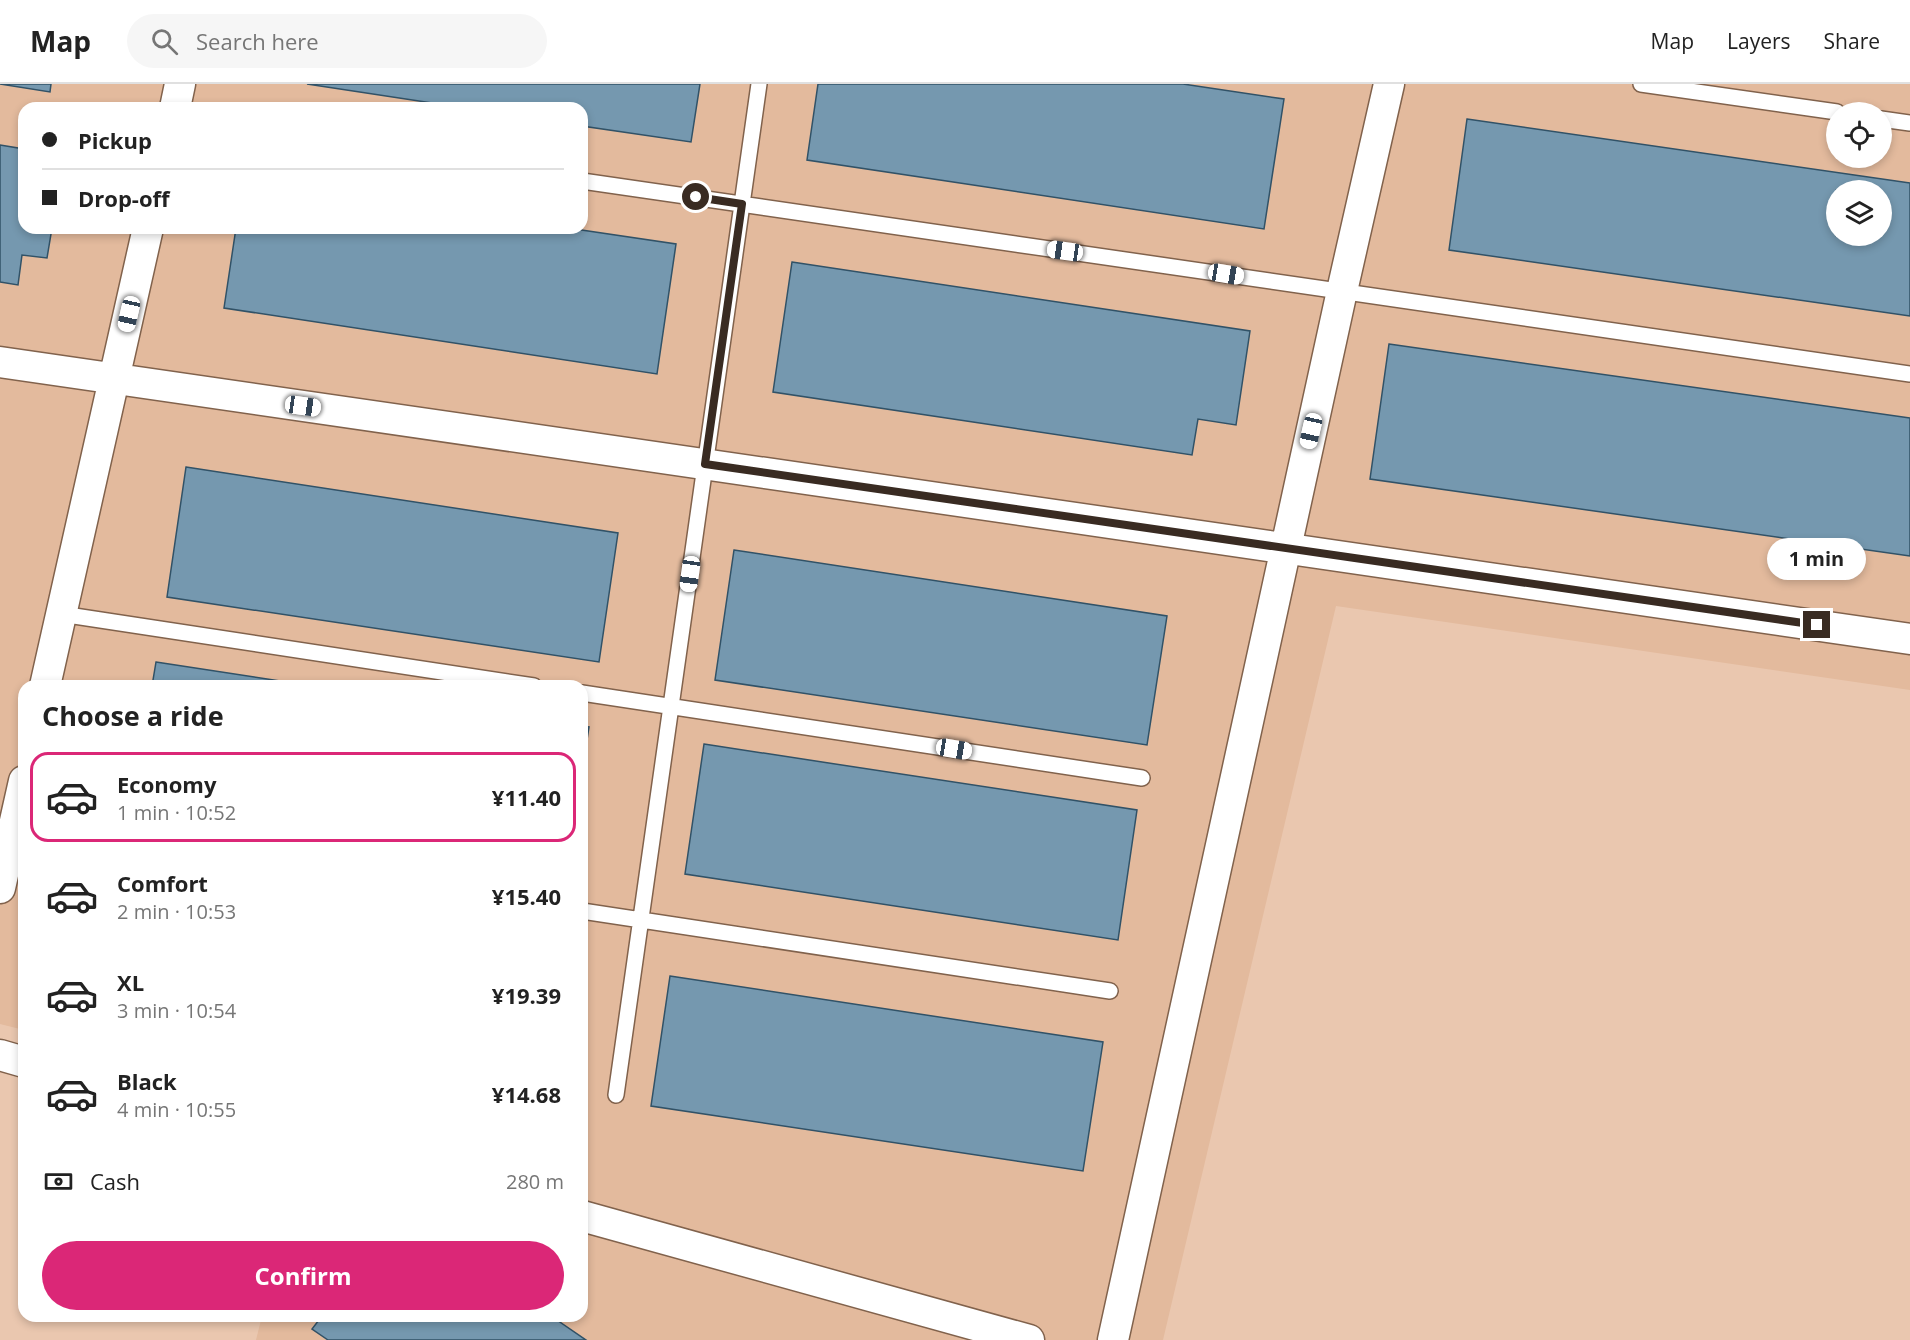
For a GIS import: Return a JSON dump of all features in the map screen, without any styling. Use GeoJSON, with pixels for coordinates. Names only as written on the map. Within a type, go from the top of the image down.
{"type":"FeatureCollection","features":[{"type":"Feature","properties":{"kind":"street"},"geometry":{"type":"LineString","coordinates":[[176,102],[180,84]]}},
{"type":"Feature","properties":{"kind":"street"},"geometry":{"type":"LineString","coordinates":[[1113,1340],[1285,548],[1389,84]]}},
{"type":"Feature","properties":{"kind":"street"},"geometry":{"type":"LineString","coordinates":[[46,680],[147,234]]}},
{"type":"Feature","properties":{"kind":"street"},"geometry":{"type":"LineString","coordinates":[[0,362],[1910,639]]}},
{"type":"Feature","properties":{"kind":"street"},"geometry":{"type":"LineString","coordinates":[[0,888],[18,828]]}},
{"type":"Feature","properties":{"kind":"street"},"geometry":{"type":"LineString","coordinates":[[0,1056],[18,1060]]}},
{"type":"Feature","properties":{"kind":"street"},"geometry":{"type":"LineString","coordinates":[[588,1218],[1029,1340]]}},
{"type":"Feature","properties":{"kind":"lane"},"geometry":{"type":"LineString","coordinates":[[616,1095],[759,84]]}},
{"type":"Feature","properties":{"kind":"lane"},"geometry":{"type":"LineString","coordinates":[[1641,84],[1826,110]]}},
{"type":"Feature","properties":{"kind":"lane"},"geometry":{"type":"LineString","coordinates":[[1892,121],[1910,123]]}},
{"type":"Feature","properties":{"kind":"lane"},"geometry":{"type":"LineString","coordinates":[[588,182],[1910,374]]}},
{"type":"Feature","properties":{"kind":"lane"},"geometry":{"type":"LineString","coordinates":[[61,614],[495,680]]}},
{"type":"Feature","properties":{"kind":"lane"},"geometry":{"type":"LineString","coordinates":[[588,694],[1142,778]]}},
{"type":"Feature","properties":{"kind":"lane"},"geometry":{"type":"LineString","coordinates":[[588,912],[1110,991]]}},
{"type":"Feature","properties":{"kind":"shaded area"},"geometry":{"type":"Polygon","coordinates":[[[0,84],[1910,84],[1910,690],[1336,606],[1163,1340],[256,1340],[260,1322],[588,1322],[588,680],[18,680],[18,1028],[0,1024],[0,84]]]}},
{"type":"Feature","properties":{"kind":"building"},"geometry":{"type":"Polygon","coordinates":[[[0,84],[51,84],[50,92],[0,84]]]}},
{"type":"Feature","properties":{"kind":"building"},"geometry":{"type":"Polygon","coordinates":[[[307,84],[700,84],[691,142],[588,127],[588,102],[426,102],[307,84]]]}},
{"type":"Feature","properties":{"kind":"building"},"geometry":{"type":"Polygon","coordinates":[[[818,84],[1183,84],[1284,99],[1264,229],[807,160],[818,84]]]}},
{"type":"Feature","properties":{"kind":"building"},"geometry":{"type":"Polygon","coordinates":[[[1467,119],[1889,180],[1826,180],[1826,246],[1892,246],[1892,180],[1910,183],[1910,316],[1449,250],[1467,119]]]}},
{"type":"Feature","properties":{"kind":"building"},"geometry":{"type":"Polygon","coordinates":[[[0,145],[18,148],[18,234],[51,234],[47,258],[22,255],[18,285],[0,282],[0,145]]]}},
{"type":"Feature","properties":{"kind":"building"},"geometry":{"type":"Polygon","coordinates":[[[588,231],[676,244],[657,374],[224,308],[235,234],[588,234],[588,231]]]}},
{"type":"Feature","properties":{"kind":"building"},"geometry":{"type":"Polygon","coordinates":[[[792,262],[1250,331],[1236,425],[1198,419],[1192,455],[773,392],[792,262]]]}},
{"type":"Feature","properties":{"kind":"building"},"geometry":{"type":"Polygon","coordinates":[[[1389,344],[1910,418],[1910,556],[1370,479],[1389,344]]]}},
{"type":"Feature","properties":{"kind":"building"},"geometry":{"type":"Polygon","coordinates":[[[186,467],[618,533],[599,662],[167,597],[186,467]]]}},
{"type":"Feature","properties":{"kind":"building"},"geometry":{"type":"Polygon","coordinates":[[[734,550],[1167,616],[1147,745],[715,680],[734,550]]]}},
{"type":"Feature","properties":{"kind":"building"},"geometry":{"type":"Polygon","coordinates":[[[156,662],[274,680],[153,680],[156,662]]]}},
{"type":"Feature","properties":{"kind":"building"},"geometry":{"type":"Polygon","coordinates":[[[704,744],[1137,810],[1118,940],[685,874],[704,744]]]}},
{"type":"Feature","properties":{"kind":"building"},"geometry":{"type":"Polygon","coordinates":[[[670,976],[1103,1042],[1083,1171],[651,1106],[670,976]]]}},
{"type":"Feature","properties":{"kind":"building"},"geometry":{"type":"Polygon","coordinates":[[[317,1322],[560,1322],[586,1340],[328,1340],[312,1329],[317,1322]]]}},
{"type":"Feature","properties":{"kind":"route"},"geometry":{"type":"LineString","coordinates":[[696,197],[742,204],[705,464],[1817,625]]}}]}
